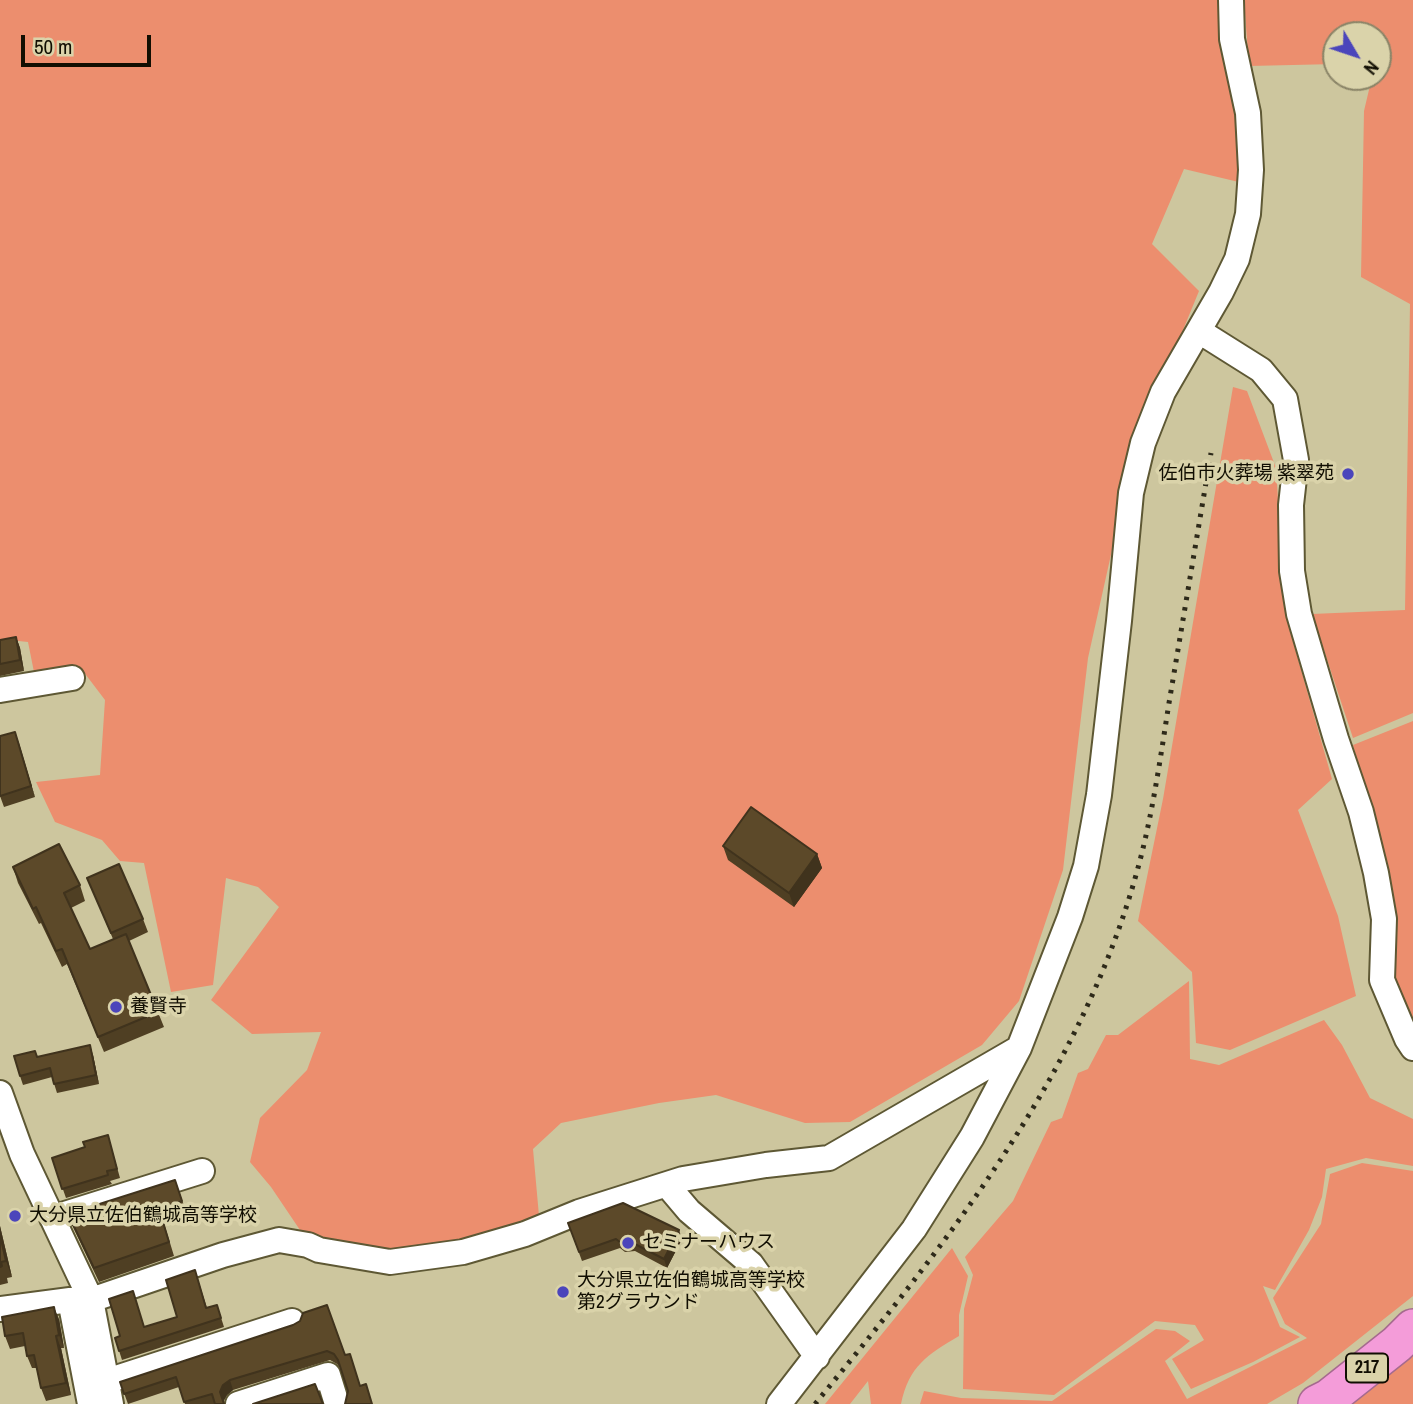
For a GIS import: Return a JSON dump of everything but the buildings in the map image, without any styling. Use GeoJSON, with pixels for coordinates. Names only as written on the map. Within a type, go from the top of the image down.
{"type":"FeatureCollection","features":[{"type":"Feature","properties":{"kind":"highway","name":"217"},"geometry":{"type":"LineString","coordinates":[[1317,1404],[1329,1398],[1413,1328]]}},
{"type":"Feature","properties":{"kind":"street"},"geometry":{"type":"LineString","coordinates":[[779,1404],[914,1229],[972,1137],[1019,1048],[1066,929],[1086,866],[1099,795],[1131,493],[1140,456],[1163,392],[1237,259],[1248,214],[1251,170],[1248,113],[1232,39],[1231,0]]}},
{"type":"Feature","properties":{"kind":"street"},"geometry":{"type":"LineString","coordinates":[[1199,331],[1261,370],[1285,399],[1296,460],[1291,505],[1292,571],[1299,614],[1361,812],[1376,873],[1384,919],[1382,980],[1407,1040],[1413,1048]]}},
{"type":"Feature","properties":{"kind":"street"},"geometry":{"type":"LineString","coordinates":[[0,690],[72,678]]}},
{"type":"Feature","properties":{"kind":"street"},"geometry":{"type":"LineString","coordinates":[[0,1309],[80,1300],[279,1240],[390,1262],[463,1252],[525,1234],[579,1212],[683,1180],[754,1167],[829,1158],[973,1067],[1019,1048]]}},
{"type":"Feature","properties":{"kind":"street"},"geometry":{"type":"LineString","coordinates":[[0,1093],[22,1154],[52,1218],[109,1392],[292,1321]]}},
{"type":"Feature","properties":{"kind":"street"},"geometry":{"type":"LineString","coordinates":[[52,1218],[202,1171]]}},
{"type":"Feature","properties":{"kind":"street"},"geometry":{"type":"LineString","coordinates":[[667,1185],[689,1211],[751,1264],[817,1357]]}},
{"type":"Feature","properties":{"kind":"street"},"geometry":{"type":"LineString","coordinates":[[80,1300],[90,1404]]}},
{"type":"Feature","properties":{"kind":"street"},"geometry":{"type":"LineString","coordinates":[[238,1404],[328,1376],[337,1404]]}},
{"type":"Feature","properties":{"kind":"shaded area"},"geometry":{"type":"Polygon","coordinates":[[[0,0],[1221,0],[1218,24],[1227,79],[1241,114],[1243,183],[1184,169],[1152,244],[1199,291],[1158,391],[1122,505],[1088,658],[1063,870],[1019,1001],[982,1045],[850,1122],[805,1123],[716,1095],[659,1103],[561,1123],[533,1149],[539,1216],[499,1236],[400,1255],[336,1247],[302,1233],[271,1187],[250,1162],[260,1118],[307,1070],[321,1032],[252,1034],[211,1000],[279,907],[258,887],[226,878],[213,985],[171,992],[144,863],[120,861],[102,840],[55,822],[36,782],[100,775],[105,700],[83,671],[35,677],[28,642],[0,639],[0,0]]]}},
{"type":"Feature","properties":{"kind":"shaded area"},"geometry":{"type":"Polygon","coordinates":[[[1244,0],[1413,0],[1413,713],[1353,738],[1312,614],[1405,610],[1410,304],[1361,277],[1364,111],[1369,91],[1392,91],[1392,21],[1322,21],[1322,64],[1249,66],[1244,0]]]}},
{"type":"Feature","properties":{"kind":"shaded area"},"geometry":{"type":"Polygon","coordinates":[[[1233,387],[1247,391],[1276,468],[1285,613],[1332,779],[1298,810],[1338,916],[1356,996],[1230,1050],[1196,1043],[1192,972],[1138,921],[1163,799],[1233,387]]]}},
{"type":"Feature","properties":{"kind":"shaded area"},"geometry":{"type":"Polygon","coordinates":[[[1413,721],[1413,1019],[1393,978],[1391,884],[1353,745],[1413,721]]]}},
{"type":"Feature","properties":{"kind":"shaded area"},"geometry":{"type":"Polygon","coordinates":[[[1189,981],[1190,1059],[1219,1065],[1324,1020],[1342,1045],[1370,1098],[1413,1119],[1413,1166],[1366,1158],[1326,1169],[1322,1197],[1309,1230],[1275,1290],[1263,1286],[1280,1327],[1300,1337],[1253,1362],[1191,1389],[1172,1359],[1204,1340],[1195,1325],[1155,1321],[1054,1395],[963,1389],[964,1309],[973,1275],[965,1257],[1013,1201],[1051,1122],[1062,1118],[1078,1073],[1088,1069],[1106,1035],[1118,1035],[1189,981]]]}},
{"type":"Feature","properties":{"kind":"shaded area"},"geometry":{"type":"Polygon","coordinates":[[[1362,1163],[1413,1171],[1413,1296],[1303,1383],[1267,1404],[920,1404],[924,1391],[961,1398],[1052,1401],[1156,1329],[1175,1331],[1190,1341],[1165,1361],[1187,1399],[1307,1338],[1285,1324],[1273,1298],[1321,1224],[1330,1174],[1362,1163]]]}},
{"type":"Feature","properties":{"kind":"shaded area"},"geometry":{"type":"Polygon","coordinates":[[[952,1248],[968,1276],[959,1315],[959,1336],[929,1356],[914,1371],[901,1404],[871,1404],[868,1381],[850,1404],[825,1404],[952,1248]]]}},
{"type":"Feature","properties":{"kind":"shaded area"},"geometry":{"type":"Polygon","coordinates":[[[1413,1348],[1413,1404],[1344,1404],[1413,1348]]]}},
{"type":"Feature","properties":{"kind":"railway"},"geometry":{"type":"LineString","coordinates":[[815,1404],[912,1282],[1003,1156],[1044,1089],[1080,1021],[1111,949],[1136,875],[1151,811],[1211,453]]}},
{"type":"Feature","properties":{"kind":"place","name":"佐伯市火葬場 紫翠苑"},"geometry":{"type":"Point","coordinates":[1348,474]}},
{"type":"Feature","properties":{"kind":"place","name":"養賢寺"},"geometry":{"type":"Point","coordinates":[116,1007]}},
{"type":"Feature","properties":{"kind":"place","name":"大分県立佐伯鶴城高等学校"},"geometry":{"type":"Point","coordinates":[15,1216]}},
{"type":"Feature","properties":{"kind":"place","name":"セミナーハウス"},"geometry":{"type":"Point","coordinates":[628,1243]}},
{"type":"Feature","properties":{"kind":"place","name":"大分県立佐伯鶴城高等学校 第2グラウンド"},"geometry":{"type":"Point","coordinates":[563,1292]}}]}
